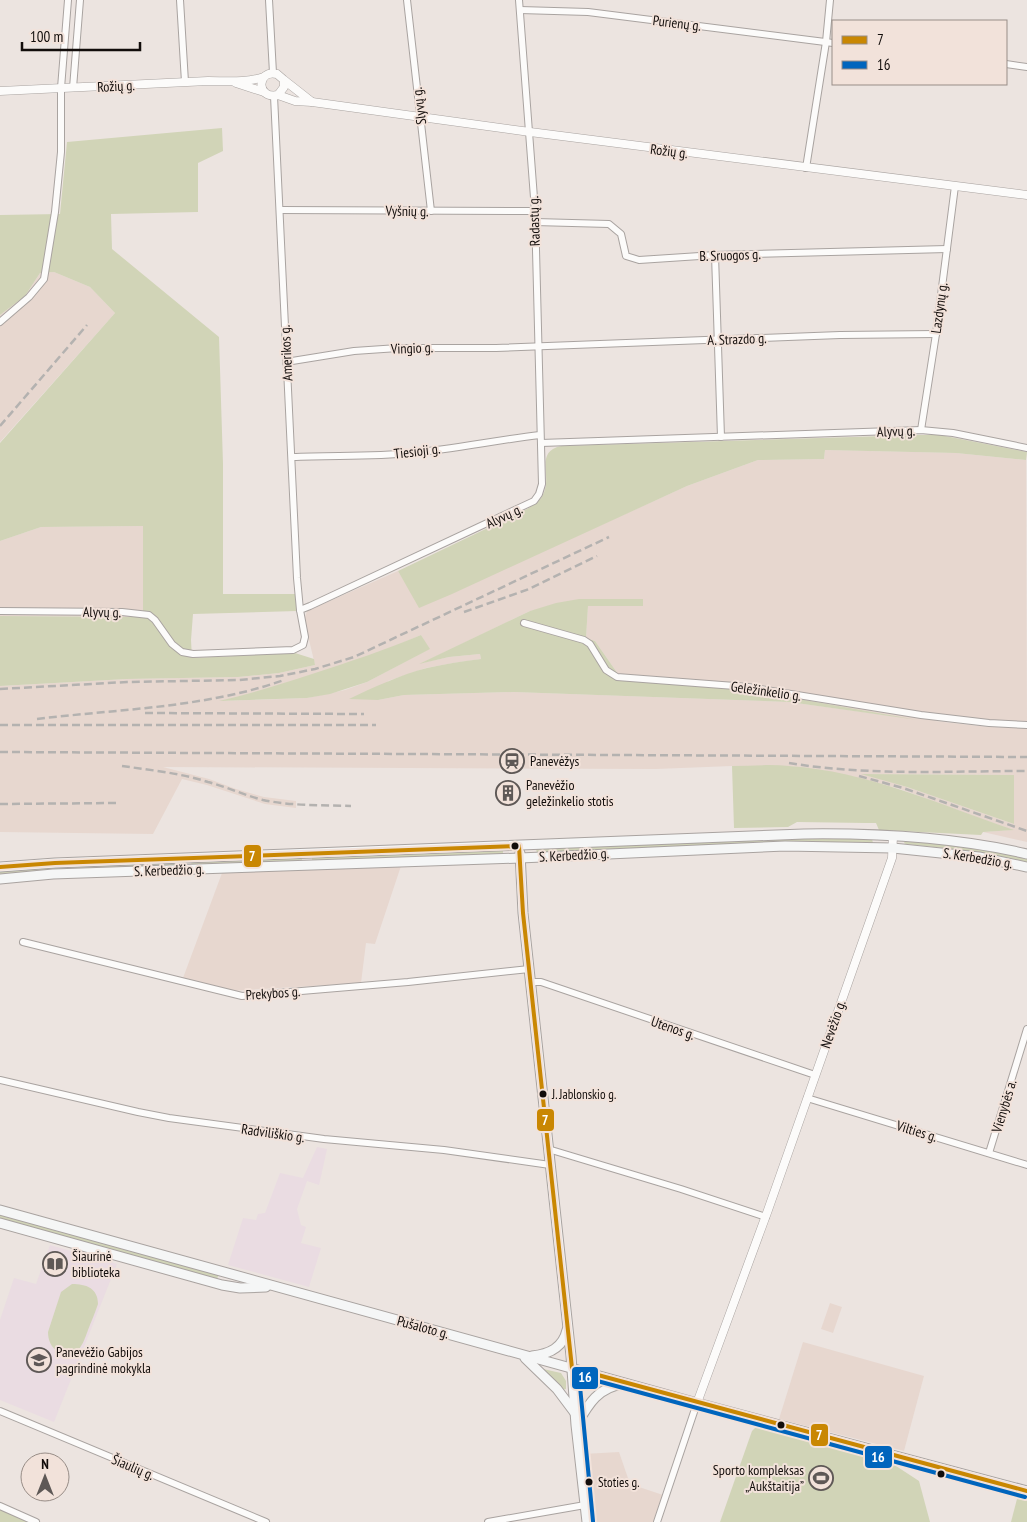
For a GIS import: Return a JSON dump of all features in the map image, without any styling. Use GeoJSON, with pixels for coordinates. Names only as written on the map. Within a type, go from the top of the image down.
{"type":"FeatureCollection","features":[{"type":"Feature","properties":{"kind":"main road","name":"S. Kerbedžio g."},"geometry":{"type":"LineString","coordinates":[[0,867],[55,863],[832,833],[894,836],[979,845],[1027,854]]}},
{"type":"Feature","properties":{"kind":"main road"},"geometry":{"type":"LineString","coordinates":[[519,846],[529,969],[587,1522]]}},
{"type":"Feature","properties":{"kind":"main road","name":"S. Kerbedžio g."},"geometry":{"type":"LineString","coordinates":[[0,879],[53,874],[520,858],[785,846],[893,848],[979,857],[1027,867]]}},
{"type":"Feature","properties":{"kind":"main road"},"geometry":{"type":"LineString","coordinates":[[306,853],[307,865]]}},
{"type":"Feature","properties":{"kind":"main road"},"geometry":{"type":"LineString","coordinates":[[186,858],[186,870]]}},
{"type":"Feature","properties":{"kind":"main road","name":"Pušaloto g."},"geometry":{"type":"LineString","coordinates":[[0,1210],[626,1384],[1027,1491]]}},
{"type":"Feature","properties":{"kind":"main road","name":"Pušaloto g."},"geometry":{"type":"LineString","coordinates":[[0,1223],[222,1285],[240,1288],[274,1286]]}},
{"type":"Feature","properties":{"kind":"main road"},"geometry":{"type":"LineString","coordinates":[[525,1356],[543,1354],[555,1349],[564,1339],[568,1328]]}},
{"type":"Feature","properties":{"kind":"main road"},"geometry":{"type":"LineString","coordinates":[[525,1356],[557,1389],[576,1414]]}},
{"type":"Feature","properties":{"kind":"main road"},"geometry":{"type":"LineString","coordinates":[[576,1425],[598,1394],[614,1385],[626,1384]]}},
{"type":"Feature","properties":{"kind":"street"},"geometry":{"type":"LineString","coordinates":[[0,322],[29,297],[44,279],[55,212],[61,152],[61,88],[68,0]]}},
{"type":"Feature","properties":{"kind":"street"},"geometry":{"type":"LineString","coordinates":[[73,88],[80,0]]}},
{"type":"Feature","properties":{"kind":"street"},"geometry":{"type":"LineString","coordinates":[[180,0],[185,82]]}},
{"type":"Feature","properties":{"kind":"street"},"geometry":{"type":"LineString","coordinates":[[269,0],[273,73]]}},
{"type":"Feature","properties":{"kind":"street","name":"Slyvų g."},"geometry":{"type":"LineString","coordinates":[[407,0],[431,211]]}},
{"type":"Feature","properties":{"kind":"street","name":"Radastų g."},"geometry":{"type":"LineString","coordinates":[[519,0],[535,222],[540,443]]}},
{"type":"Feature","properties":{"kind":"street"},"geometry":{"type":"LineString","coordinates":[[806,168],[830,42],[830,0]]}},
{"type":"Feature","properties":{"kind":"street","name":"Purienų g."},"geometry":{"type":"LineString","coordinates":[[520,10],[588,12],[830,42]]}},
{"type":"Feature","properties":{"kind":"street"},"geometry":{"type":"LineString","coordinates":[[1007,64],[1027,67]]}},
{"type":"Feature","properties":{"kind":"street"},"geometry":{"type":"LineString","coordinates":[[284,80],[283,91],[276,96],[267,95],[261,86],[264,77],[273,73],[278,74],[312,102]]}},
{"type":"Feature","properties":{"kind":"street","name":"Rožių g."},"geometry":{"type":"LineString","coordinates":[[231,82],[264,77]]}},
{"type":"Feature","properties":{"kind":"street","name":"Rožių g."},"geometry":{"type":"LineString","coordinates":[[0,91],[221,81],[231,82],[264,92]]}},
{"type":"Feature","properties":{"kind":"street","name":"Rožių g."},"geometry":{"type":"LineString","coordinates":[[276,96],[295,101],[530,132],[1027,195]]}},
{"type":"Feature","properties":{"kind":"street","name":"Amerikos g."},"geometry":{"type":"LineString","coordinates":[[276,96],[286,362],[300,610]]}},
{"type":"Feature","properties":{"kind":"street","name":"Lazdynų g."},"geometry":{"type":"LineString","coordinates":[[921,430],[936,334],[955,186]]}},
{"type":"Feature","properties":{"kind":"street","name":"Vyšnių g."},"geometry":{"type":"LineString","coordinates":[[280,210],[534,211]]}},
{"type":"Feature","properties":{"kind":"street","name":"B. Sruogos g."},"geometry":{"type":"LineString","coordinates":[[535,222],[609,224],[621,234],[626,256],[639,260],[716,255],[947,249]]}},
{"type":"Feature","properties":{"kind":"street"},"geometry":{"type":"LineString","coordinates":[[716,255],[721,437]]}},
{"type":"Feature","properties":{"kind":"street","name":"A. Strazdo g."},"geometry":{"type":"LineString","coordinates":[[538,346],[936,334]]}},
{"type":"Feature","properties":{"kind":"street","name":"Vingio g."},"geometry":{"type":"LineString","coordinates":[[286,362],[373,350],[538,346]]}},
{"type":"Feature","properties":{"kind":"street","name":"Alyvų g."},"geometry":{"type":"LineString","coordinates":[[0,611],[122,612],[150,615],[172,644],[182,652],[193,654],[294,650],[303,645],[305,637],[300,610],[390,570],[534,501],[542,489],[540,443],[921,430],[953,433],[1027,448]]}},
{"type":"Feature","properties":{"kind":"street","name":"Tiesioji g."},"geometry":{"type":"LineString","coordinates":[[292,457],[412,453],[540,435]]}},
{"type":"Feature","properties":{"kind":"street","name":"Geležinkelio g."},"geometry":{"type":"LineString","coordinates":[[524,623],[584,640],[590,644],[606,670],[617,677],[748,687],[921,716],[1027,725]]}},
{"type":"Feature","properties":{"kind":"street","name":"Nevėžio g."},"geometry":{"type":"LineString","coordinates":[[657,1522],[697,1403],[766,1217],[892,858],[894,836]]}},
{"type":"Feature","properties":{"kind":"street","name":"Prekybos g."},"geometry":{"type":"LineString","coordinates":[[23,942],[242,996],[418,981],[529,969]]}},
{"type":"Feature","properties":{"kind":"street","name":"Utenos g."},"geometry":{"type":"LineString","coordinates":[[531,982],[541,982],[815,1075]]}},
{"type":"Feature","properties":{"kind":"street","name":"Vienybės a."},"geometry":{"type":"LineString","coordinates":[[989,1153],[1027,1030]]}},
{"type":"Feature","properties":{"kind":"street","name":"Radviliškio g."},"geometry":{"type":"LineString","coordinates":[[0,1080],[138,1112],[195,1122],[324,1139],[444,1150],[550,1165]]}},
{"type":"Feature","properties":{"kind":"street","name":"Vilties g."},"geometry":{"type":"LineString","coordinates":[[807,1098],[1027,1165]]}},
{"type":"Feature","properties":{"kind":"street"},"geometry":{"type":"LineString","coordinates":[[548,1149],[766,1217]]}},
{"type":"Feature","properties":{"kind":"street","name":"Šiaulių g."},"geometry":{"type":"LineString","coordinates":[[0,1411],[266,1522]]}},
{"type":"Feature","properties":{"kind":"street"},"geometry":{"type":"LineString","coordinates":[[488,1522],[585,1504]]}},
{"type":"Feature","properties":{"kind":"street"},"geometry":{"type":"LineString","coordinates":[[0,1506],[36,1522]]}},
{"type":"Feature","properties":{"kind":"shaded area"},"geometry":{"type":"Polygon","coordinates":[[[54,272],[90,287],[115,313],[0,442],[0,315],[25,296],[40,273],[54,272]]]}},
{"type":"Feature","properties":{"kind":"shaded area"},"geometry":{"type":"Polygon","coordinates":[[[825,450],[956,453],[1026,460],[1027,725],[934,721],[989,727],[1027,728],[1027,842],[983,832],[1012,830],[900,789],[855,777],[789,766],[656,769],[163,767],[209,779],[264,797],[296,801],[296,808],[265,804],[182,779],[153,834],[0,832],[0,686],[127,679],[238,677],[279,673],[315,665],[305,623],[307,611],[398,571],[420,607],[687,486],[758,460],[824,459],[825,450]],[[643,600],[530,611],[422,663],[449,657],[480,654],[481,659],[426,668],[388,681],[378,700],[404,695],[514,692],[789,702],[899,717],[748,690],[618,674],[595,641],[586,638],[588,606],[643,606],[643,600]],[[421,635],[391,648],[249,695],[223,701],[307,698],[345,690],[367,682],[429,649],[421,635]],[[864,774],[1014,824],[1014,775],[864,774]]]}},
{"type":"Feature","properties":{"kind":"shaded area"},"geometry":{"type":"Polygon","coordinates":[[[143,526],[143,617],[0,616],[0,541],[41,527],[143,526]]]}},
{"type":"Feature","properties":{"kind":"shaded area"},"geometry":{"type":"Polygon","coordinates":[[[401,866],[375,944],[366,943],[361,983],[231,991],[183,978],[222,873],[401,866]]]}},
{"type":"Feature","properties":{"kind":"shaded area"},"geometry":{"type":"Polygon","coordinates":[[[317,1147],[327,1149],[319,1185],[307,1181],[297,1209],[301,1225],[306,1227],[301,1243],[321,1248],[309,1287],[228,1265],[243,1218],[256,1220],[258,1214],[265,1213],[280,1173],[303,1178],[317,1147]]]}},
{"type":"Feature","properties":{"kind":"shaded area","name":"Panevėžio Gabijos pagrindinė mokykla"},"geometry":{"type":"Polygon","coordinates":[[[50,1245],[117,1264],[54,1422],[0,1400],[0,1320],[14,1278],[36,1284],[50,1245]]]}},
{"type":"Feature","properties":{"kind":"shaded area"},"geometry":{"type":"Polygon","coordinates":[[[830,1303],[842,1307],[833,1333],[821,1329],[830,1303]]]}},
{"type":"Feature","properties":{"kind":"shaded area"},"geometry":{"type":"Polygon","coordinates":[[[803,1342],[924,1376],[904,1451],[779,1419],[803,1342]]]}},
{"type":"Feature","properties":{"kind":"shaded area"},"geometry":{"type":"Polygon","coordinates":[[[619,1452],[630,1484],[666,1496],[657,1522],[592,1522],[583,1454],[619,1452]]]}},
{"type":"Feature","properties":{"kind":"green space"},"geometry":{"type":"Polygon","coordinates":[[[222,128],[223,151],[198,163],[198,212],[111,214],[112,249],[219,337],[223,464],[223,594],[295,594],[297,611],[193,614],[192,658],[295,653],[314,659],[315,665],[279,673],[238,677],[127,679],[0,686],[0,616],[143,617],[143,526],[41,527],[0,541],[0,443],[115,313],[90,287],[54,272],[40,273],[25,296],[0,315],[0,215],[60,214],[67,142],[222,128]]]}},
{"type":"Feature","properties":{"kind":"green space"},"geometry":{"type":"Polygon","coordinates":[[[940,435],[1027,452],[1026,460],[956,453],[825,450],[824,459],[758,460],[687,486],[419,608],[398,571],[536,503],[541,498],[545,489],[546,458],[553,449],[561,446],[940,435]]]}},
{"type":"Feature","properties":{"kind":"green space"},"geometry":{"type":"Polygon","coordinates":[[[579,599],[643,599],[643,606],[588,606],[586,638],[595,641],[618,674],[748,690],[918,720],[789,702],[514,692],[404,695],[378,700],[349,699],[417,671],[481,659],[480,654],[449,657],[419,664],[530,611],[556,603],[579,599]]]}},
{"type":"Feature","properties":{"kind":"green space"},"geometry":{"type":"Polygon","coordinates":[[[421,635],[430,649],[367,682],[330,694],[307,698],[219,701],[266,689],[380,651],[421,635]]]}},
{"type":"Feature","properties":{"kind":"green space"},"geometry":{"type":"Polygon","coordinates":[[[782,765],[818,769],[846,775],[903,790],[1014,830],[983,832],[981,835],[879,830],[876,823],[797,822],[788,827],[734,828],[732,766],[782,765]]]}},
{"type":"Feature","properties":{"kind":"green space"},"geometry":{"type":"Polygon","coordinates":[[[861,774],[1014,775],[1014,824],[907,787],[861,774]]]}},
{"type":"Feature","properties":{"kind":"green space"},"geometry":{"type":"Polygon","coordinates":[[[810,837],[872,839],[873,843],[786,842],[537,853],[536,849],[810,837]]]}},
{"type":"Feature","properties":{"kind":"green space"},"geometry":{"type":"Polygon","coordinates":[[[905,841],[979,848],[1027,859],[1027,863],[962,850],[906,844],[904,843],[905,841]]]}},
{"type":"Feature","properties":{"kind":"green space"},"geometry":{"type":"Polygon","coordinates":[[[503,850],[503,854],[312,861],[312,857],[503,850]]]}},
{"type":"Feature","properties":{"kind":"green space"},"geometry":{"type":"Polygon","coordinates":[[[302,858],[302,861],[192,865],[191,863],[192,862],[302,858]]]}},
{"type":"Feature","properties":{"kind":"green space"},"geometry":{"type":"Polygon","coordinates":[[[181,862],[182,865],[0,876],[0,872],[47,867],[181,862]]]}},
{"type":"Feature","properties":{"kind":"green space"},"geometry":{"type":"Polygon","coordinates":[[[0,1214],[219,1274],[217,1279],[0,1219],[0,1214]]]}},
{"type":"Feature","properties":{"kind":"green space"},"geometry":{"type":"Polygon","coordinates":[[[72,1284],[90,1288],[96,1294],[98,1304],[82,1345],[75,1352],[65,1354],[52,1346],[49,1341],[48,1332],[61,1292],[72,1284]]]}},
{"type":"Feature","properties":{"kind":"green space"},"geometry":{"type":"Polygon","coordinates":[[[543,1369],[561,1373],[566,1381],[566,1389],[562,1390],[543,1369]]]}},
{"type":"Feature","properties":{"kind":"green space","name":"Sporto kompleksas „Aukštaitija”"},"geometry":{"type":"Polygon","coordinates":[[[756,1427],[893,1464],[919,1481],[930,1522],[720,1522],[752,1431],[756,1427]]]}},
{"type":"Feature","properties":{"kind":"green space"},"geometry":{"type":"Polygon","coordinates":[[[1018,1495],[1027,1497],[1027,1522],[1011,1522],[1018,1495]]]}},
{"type":"Feature","properties":{"kind":"green space"},"geometry":{"type":"Polygon","coordinates":[[[0,1506],[36,1522],[0,1522],[0,1506]]]}},
{"type":"Feature","properties":{"kind":"railway"},"geometry":{"type":"LineString","coordinates":[[0,426],[87,325]]}},
{"type":"Feature","properties":{"kind":"railway"},"geometry":{"type":"LineString","coordinates":[[0,689],[127,682],[239,680],[280,676],[315,669],[354,657],[609,537]]}},
{"type":"Feature","properties":{"kind":"railway"},"geometry":{"type":"LineString","coordinates":[[464,612],[529,589],[597,556]]}},
{"type":"Feature","properties":{"kind":"railway"},"geometry":{"type":"LineString","coordinates":[[37,719],[193,702],[254,689],[284,680]]}},
{"type":"Feature","properties":{"kind":"railway"},"geometry":{"type":"LineString","coordinates":[[145,713],[364,714]]}},
{"type":"Feature","properties":{"kind":"railway"},"geometry":{"type":"LineString","coordinates":[[0,725],[376,725]]}},
{"type":"Feature","properties":{"kind":"railway"},"geometry":{"type":"LineString","coordinates":[[0,752],[1027,757]]}},
{"type":"Feature","properties":{"kind":"railway"},"geometry":{"type":"LineString","coordinates":[[789,763],[848,770],[1027,771]]}},
{"type":"Feature","properties":{"kind":"railway"},"geometry":{"type":"LineString","coordinates":[[122,766],[187,776],[274,802],[351,806]]}},
{"type":"Feature","properties":{"kind":"railway"},"geometry":{"type":"LineString","coordinates":[[859,776],[903,788],[1027,831]]}},
{"type":"Feature","properties":{"kind":"railway"},"geometry":{"type":"LineString","coordinates":[[0,804],[116,803]]}},
{"type":"Feature","properties":{"kind":"transit line","name":"7"},"geometry":{"type":"LineString","coordinates":[[0,867],[55,863],[519,846],[523,913],[572,1368],[1027,1491]]}},
{"type":"Feature","properties":{"kind":"transit line","name":"16"},"geometry":{"type":"LineString","coordinates":[[593,1521],[579,1376],[1025,1497]]}},
{"type":"Feature","properties":{"kind":"place","name":"Panevėžys"},"geometry":{"type":"Point","coordinates":[512,761]}},
{"type":"Feature","properties":{"kind":"place","name":"Panevėžio geležinkelio stotis"},"geometry":{"type":"Point","coordinates":[508,793]}},
{"type":"Feature","properties":{"kind":"place","name":"J. Jablonskio g."},"geometry":{"type":"Point","coordinates":[543,1094]}},
{"type":"Feature","properties":{"kind":"place","name":"Šiaurinė biblioteka"},"geometry":{"type":"Point","coordinates":[55,1264]}},
{"type":"Feature","properties":{"kind":"place","name":"Panevėžio Gabijos pagrindinė mokykla"},"geometry":{"type":"Point","coordinates":[39,1360]}},
{"type":"Feature","properties":{"kind":"place","name":"Sporto kompleksas „Aukštaitija”"},"geometry":{"type":"Point","coordinates":[821,1478]}},
{"type":"Feature","properties":{"kind":"place","name":"Stoties g."},"geometry":{"type":"Point","coordinates":[589,1482]}}]}
